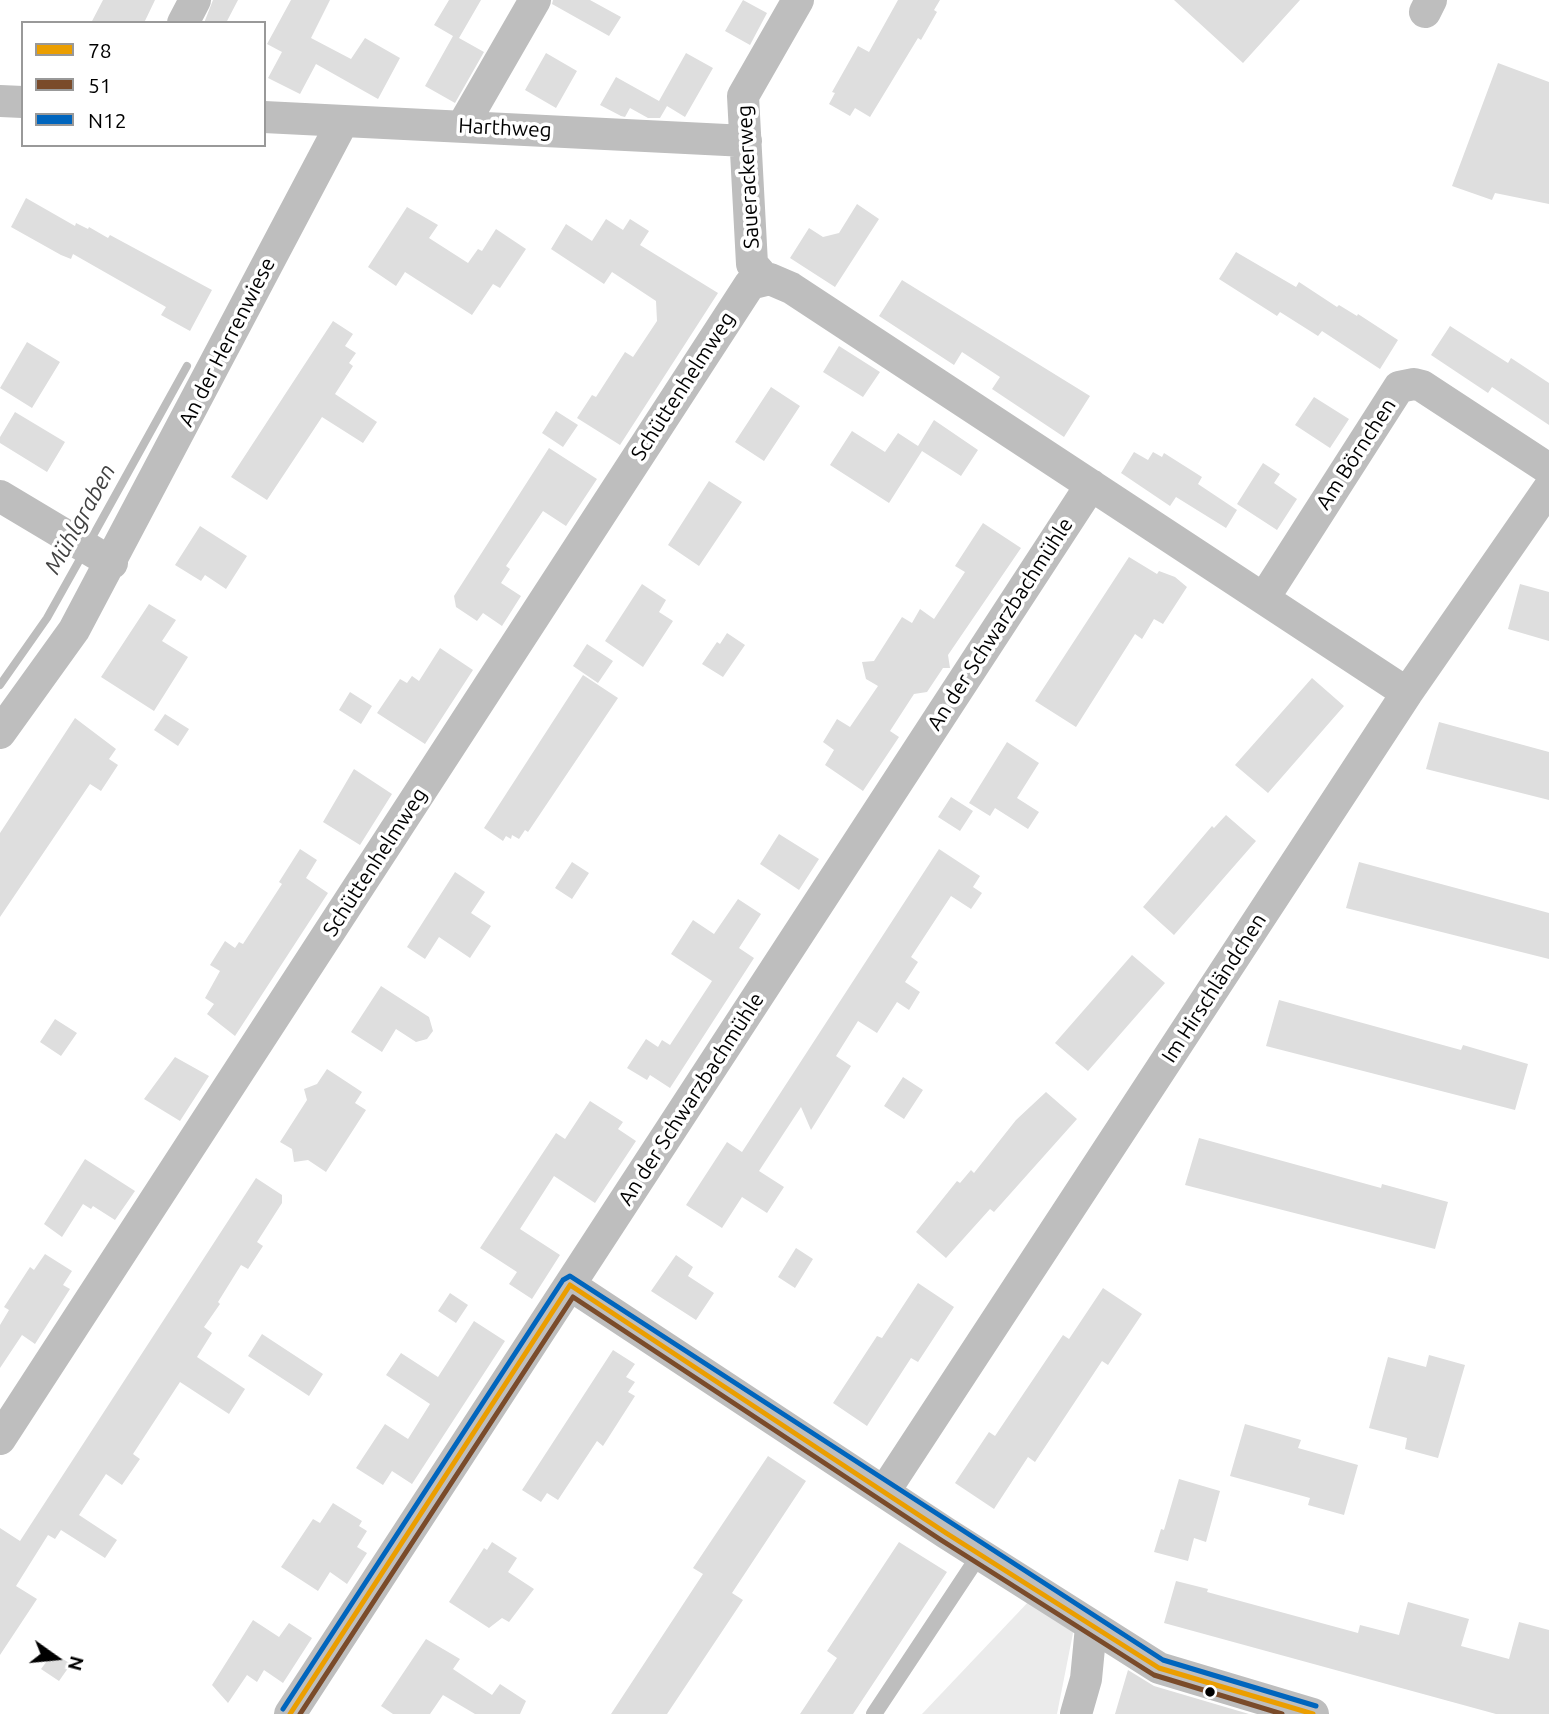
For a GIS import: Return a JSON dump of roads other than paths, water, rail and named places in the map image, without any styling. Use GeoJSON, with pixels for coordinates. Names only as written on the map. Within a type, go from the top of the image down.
{"type":"FeatureCollection","features":[{"type":"Feature","properties":{"kind":"street"},"geometry":{"type":"LineString","coordinates":[[184,21],[195,0]]}},
{"type":"Feature","properties":{"kind":"street"},"geometry":{"type":"LineString","coordinates":[[463,125],[535,0]]}},
{"type":"Feature","properties":{"kind":"street","name":"Sauerackerweg"},"geometry":{"type":"LineString","coordinates":[[757,282],[752,264],[743,96],[798,0]]}},
{"type":"Feature","properties":{"kind":"street"},"geometry":{"type":"LineString","coordinates":[[0,101],[21,102]]}},
{"type":"Feature","properties":{"kind":"street","name":"Harthweg"},"geometry":{"type":"LineString","coordinates":[[266,117],[746,141]]}},
{"type":"Feature","properties":{"kind":"street","name":"An der Herrenwiese"},"geometry":{"type":"LineString","coordinates":[[0,733],[74,630],[93,553],[343,121]]}},
{"type":"Feature","properties":{"kind":"street"},"geometry":{"type":"LineString","coordinates":[[757,282],[778,281],[791,288],[1408,693]]}},
{"type":"Feature","properties":{"kind":"street","name":"Schüttenhelmweg"},"geometry":{"type":"LineString","coordinates":[[0,1439],[757,282]]}},
{"type":"Feature","properties":{"kind":"street","name":"Am Börnchen"},"geometry":{"type":"LineString","coordinates":[[1264,598],[1399,387],[1415,384],[1422,386],[1549,469]]}},
{"type":"Feature","properties":{"kind":"street","name":"An der Schwarzbachmühle"},"geometry":{"type":"LineString","coordinates":[[290,1714],[1091,485]]}},
{"type":"Feature","properties":{"kind":"street","name":"Im Hirschländchen"},"geometry":{"type":"LineString","coordinates":[[884,1492],[1408,693],[1549,488]]}},
{"type":"Feature","properties":{"kind":"street"},"geometry":{"type":"LineString","coordinates":[[0,496],[93,553]]}},
{"type":"Feature","properties":{"kind":"street"},"geometry":{"type":"LineString","coordinates":[[570,1285],[1091,1628],[1159,1668],[1312,1714]]}},
{"type":"Feature","properties":{"kind":"street"},"geometry":{"type":"LineString","coordinates":[[1076,1714],[1086,1679],[1091,1628]]}},
{"type":"Feature","properties":{"kind":"lane"},"geometry":{"type":"LineString","coordinates":[[874,1714],[980,1554]]}},
{"type":"Feature","properties":{"kind":"waterway","name":"Mühlgraben"},"geometry":{"type":"LineString","coordinates":[[90,541],[187,366]]}},
{"type":"Feature","properties":{"kind":"waterway","name":"Mühlgraben"},"geometry":{"type":"LineString","coordinates":[[0,685],[47,618],[84,552]]}}]}
